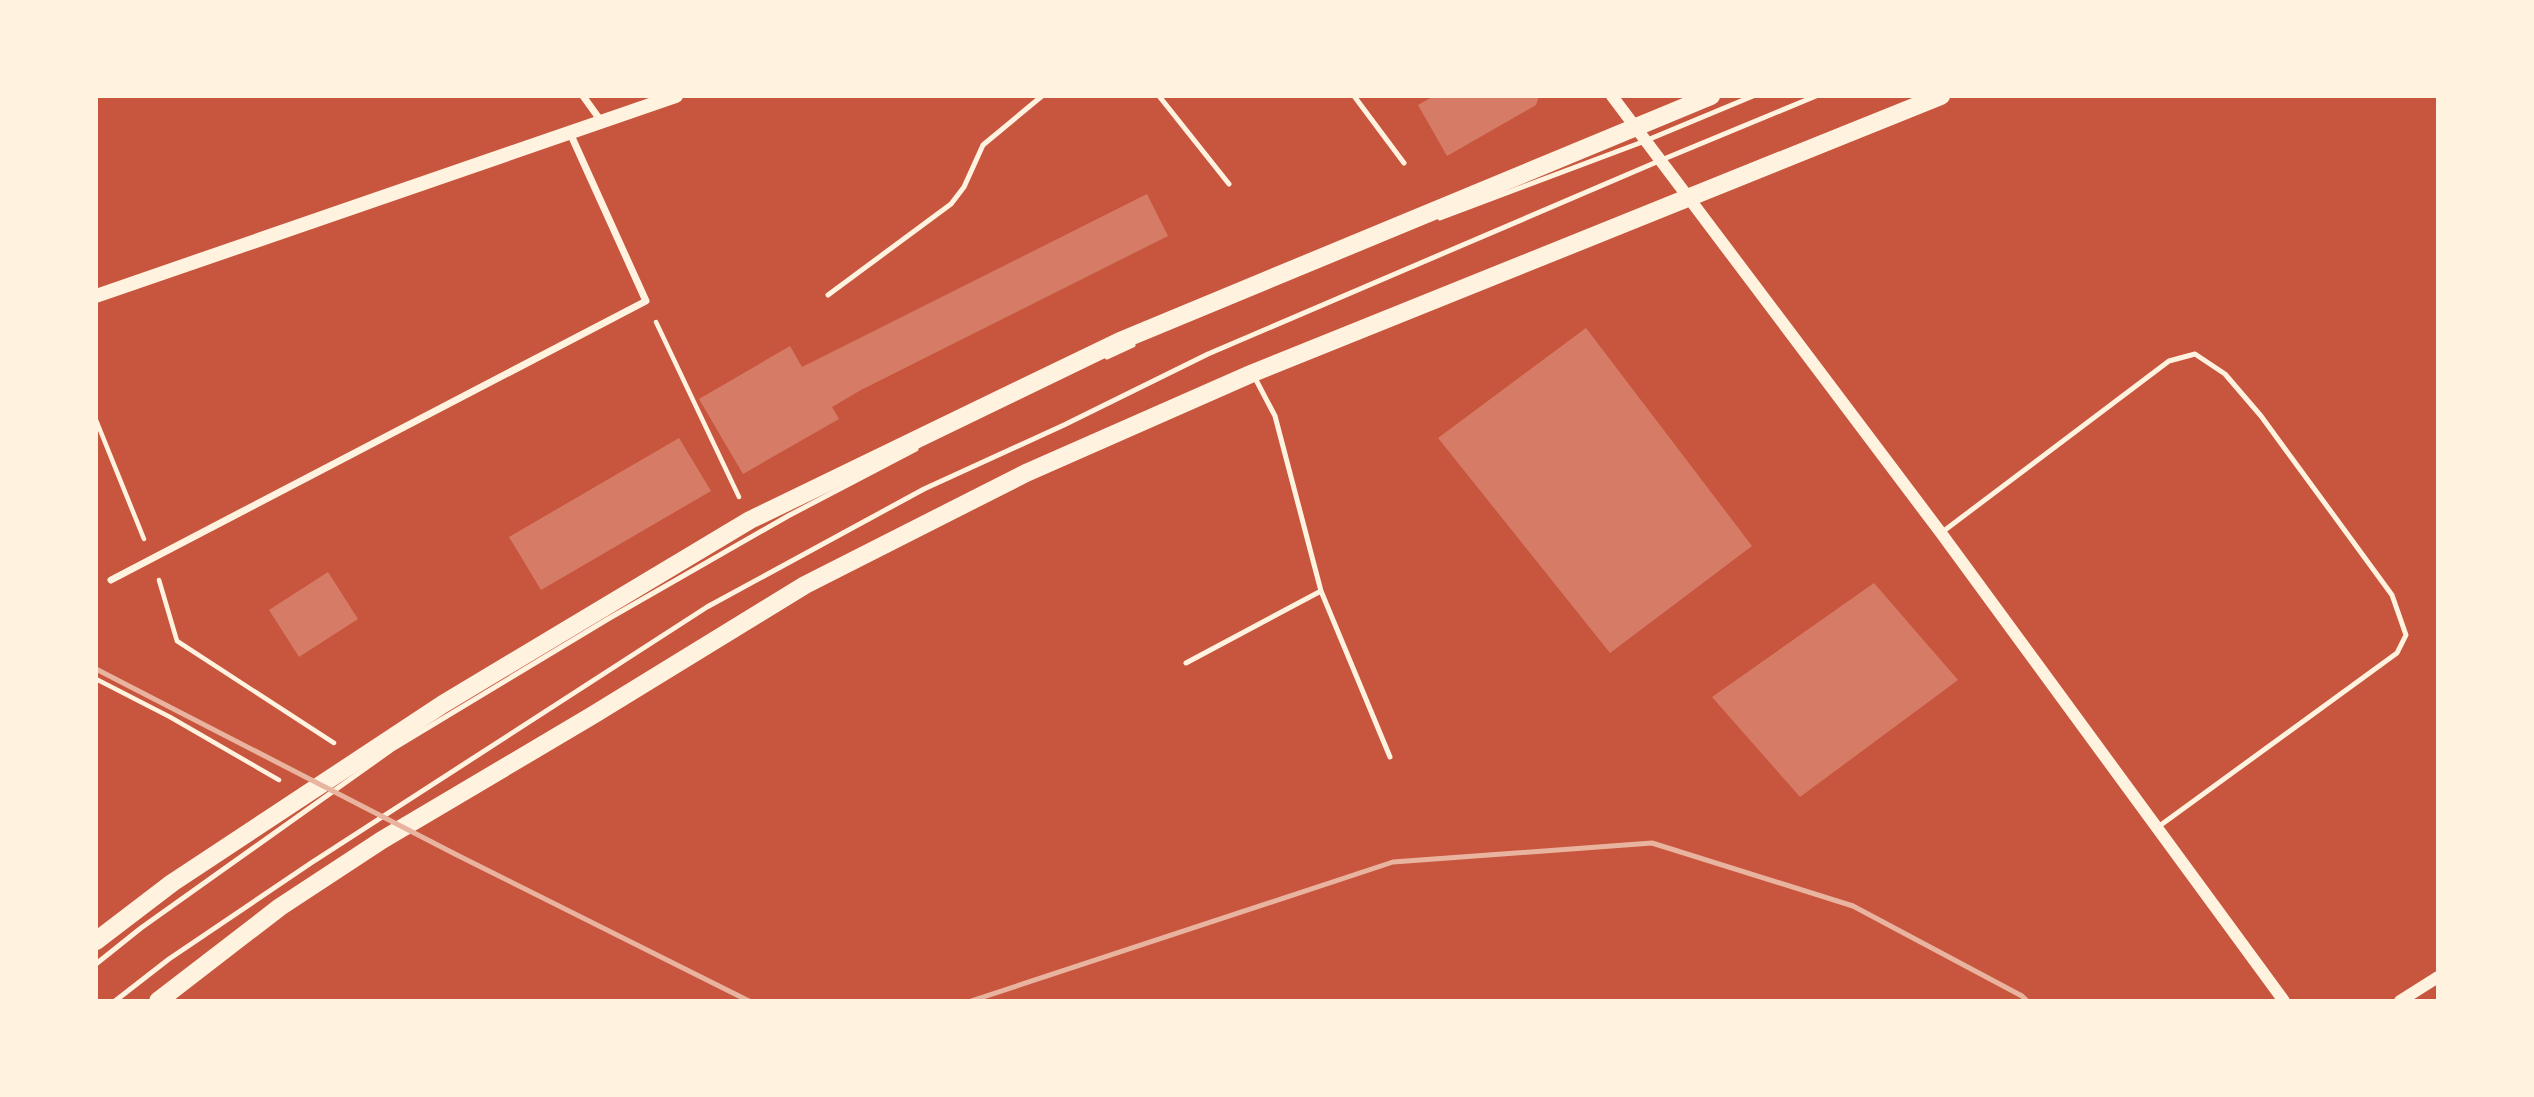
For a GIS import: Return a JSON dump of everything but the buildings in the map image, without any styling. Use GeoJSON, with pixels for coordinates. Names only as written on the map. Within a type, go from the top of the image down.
{"type":"FeatureCollection","features":[{"type":"Feature","properties":{"kind":"main road"},"geometry":{"type":"LineString","coordinates":[[96,296],[676,96]]}},
{"type":"Feature","properties":{"kind":"main road"},"geometry":{"type":"LineString","coordinates":[[96,941],[172,883],[443,704],[750,520],[1120,341],[1641,134],[1711,96]]}},
{"type":"Feature","properties":{"kind":"main road"},"geometry":{"type":"LineString","coordinates":[[158,1001],[280,907],[382,840],[593,715],[805,584],[1026,473],[1253,373],[1941,96]]}},
{"type":"Feature","properties":{"kind":"street"},"geometry":{"type":"LineString","coordinates":[[583,96],[602,123]]}},
{"type":"Feature","properties":{"kind":"street"},"geometry":{"type":"LineString","coordinates":[[1612,96],[1941,533],[2284,1001]]}},
{"type":"Feature","properties":{"kind":"street"},"geometry":{"type":"LineString","coordinates":[[111,580],[646,301],[570,133]]}},
{"type":"Feature","properties":{"kind":"street"},"geometry":{"type":"LineString","coordinates":[[2400,1001],[2438,977]]}},
{"type":"Feature","properties":{"kind":"lane"},"geometry":{"type":"LineString","coordinates":[[828,296],[951,204],[964,187],[983,145],[1042,96]]}},
{"type":"Feature","properties":{"kind":"lane"},"geometry":{"type":"LineString","coordinates":[[1159,96],[1229,184]]}},
{"type":"Feature","properties":{"kind":"lane"},"geometry":{"type":"LineString","coordinates":[[1354,96],[1404,163]]}},
{"type":"Feature","properties":{"kind":"lane"},"geometry":{"type":"LineString","coordinates":[[1427,223],[1641,134],[1753,96]]}},
{"type":"Feature","properties":{"kind":"lane"},"geometry":{"type":"LineString","coordinates":[[115,1001],[169,959],[311,863],[707,607],[924,489],[1064,425],[1208,354],[1816,96]]}},
{"type":"Feature","properties":{"kind":"lane"},"geometry":{"type":"LineString","coordinates":[[1150,337],[1273,281],[1414,227]]}},
{"type":"Feature","properties":{"kind":"lane"},"geometry":{"type":"LineString","coordinates":[[1101,359],[1138,343]]}},
{"type":"Feature","properties":{"kind":"lane"},"geometry":{"type":"LineString","coordinates":[[1941,533],[2169,361],[2195,354],[2225,374],[2261,416],[2376,572],[2392,595],[2406,635],[2397,653],[2157,828]]}},
{"type":"Feature","properties":{"kind":"lane"},"geometry":{"type":"LineString","coordinates":[[1253,373],[1275,415],[1321,591],[1390,757]]}},
{"type":"Feature","properties":{"kind":"lane"},"geometry":{"type":"LineString","coordinates":[[943,435],[1064,376]]}},
{"type":"Feature","properties":{"kind":"lane"},"geometry":{"type":"LineString","coordinates":[[96,964],[141,928],[394,748],[608,618],[788,516],[919,448]]}},
{"type":"Feature","properties":{"kind":"lane"},"geometry":{"type":"LineString","coordinates":[[1186,663],[1321,591]]}},
{"type":"Feature","properties":{"kind":"path"},"geometry":{"type":"LineString","coordinates":[[646,301],[750,520]]}},
{"type":"Feature","properties":{"kind":"path"},"geometry":{"type":"LineString","coordinates":[[96,420],[136,521]]}},
{"type":"Feature","properties":{"kind":"path"},"geometry":{"type":"LineString","coordinates":[[152,557],[177,641],[359,760]]}},
{"type":"Feature","properties":{"kind":"path"},"geometry":{"type":"LineString","coordinates":[[96,680],[170,717],[305,795]]}},
{"type":"Feature","properties":{"kind":"railway"},"geometry":{"type":"LineString","coordinates":[[96,669],[457,855],[749,1001]]}},
{"type":"Feature","properties":{"kind":"railway"},"geometry":{"type":"LineString","coordinates":[[971,1001],[1393,862],[1652,843],[1853,906],[2027,1001]]}}]}
